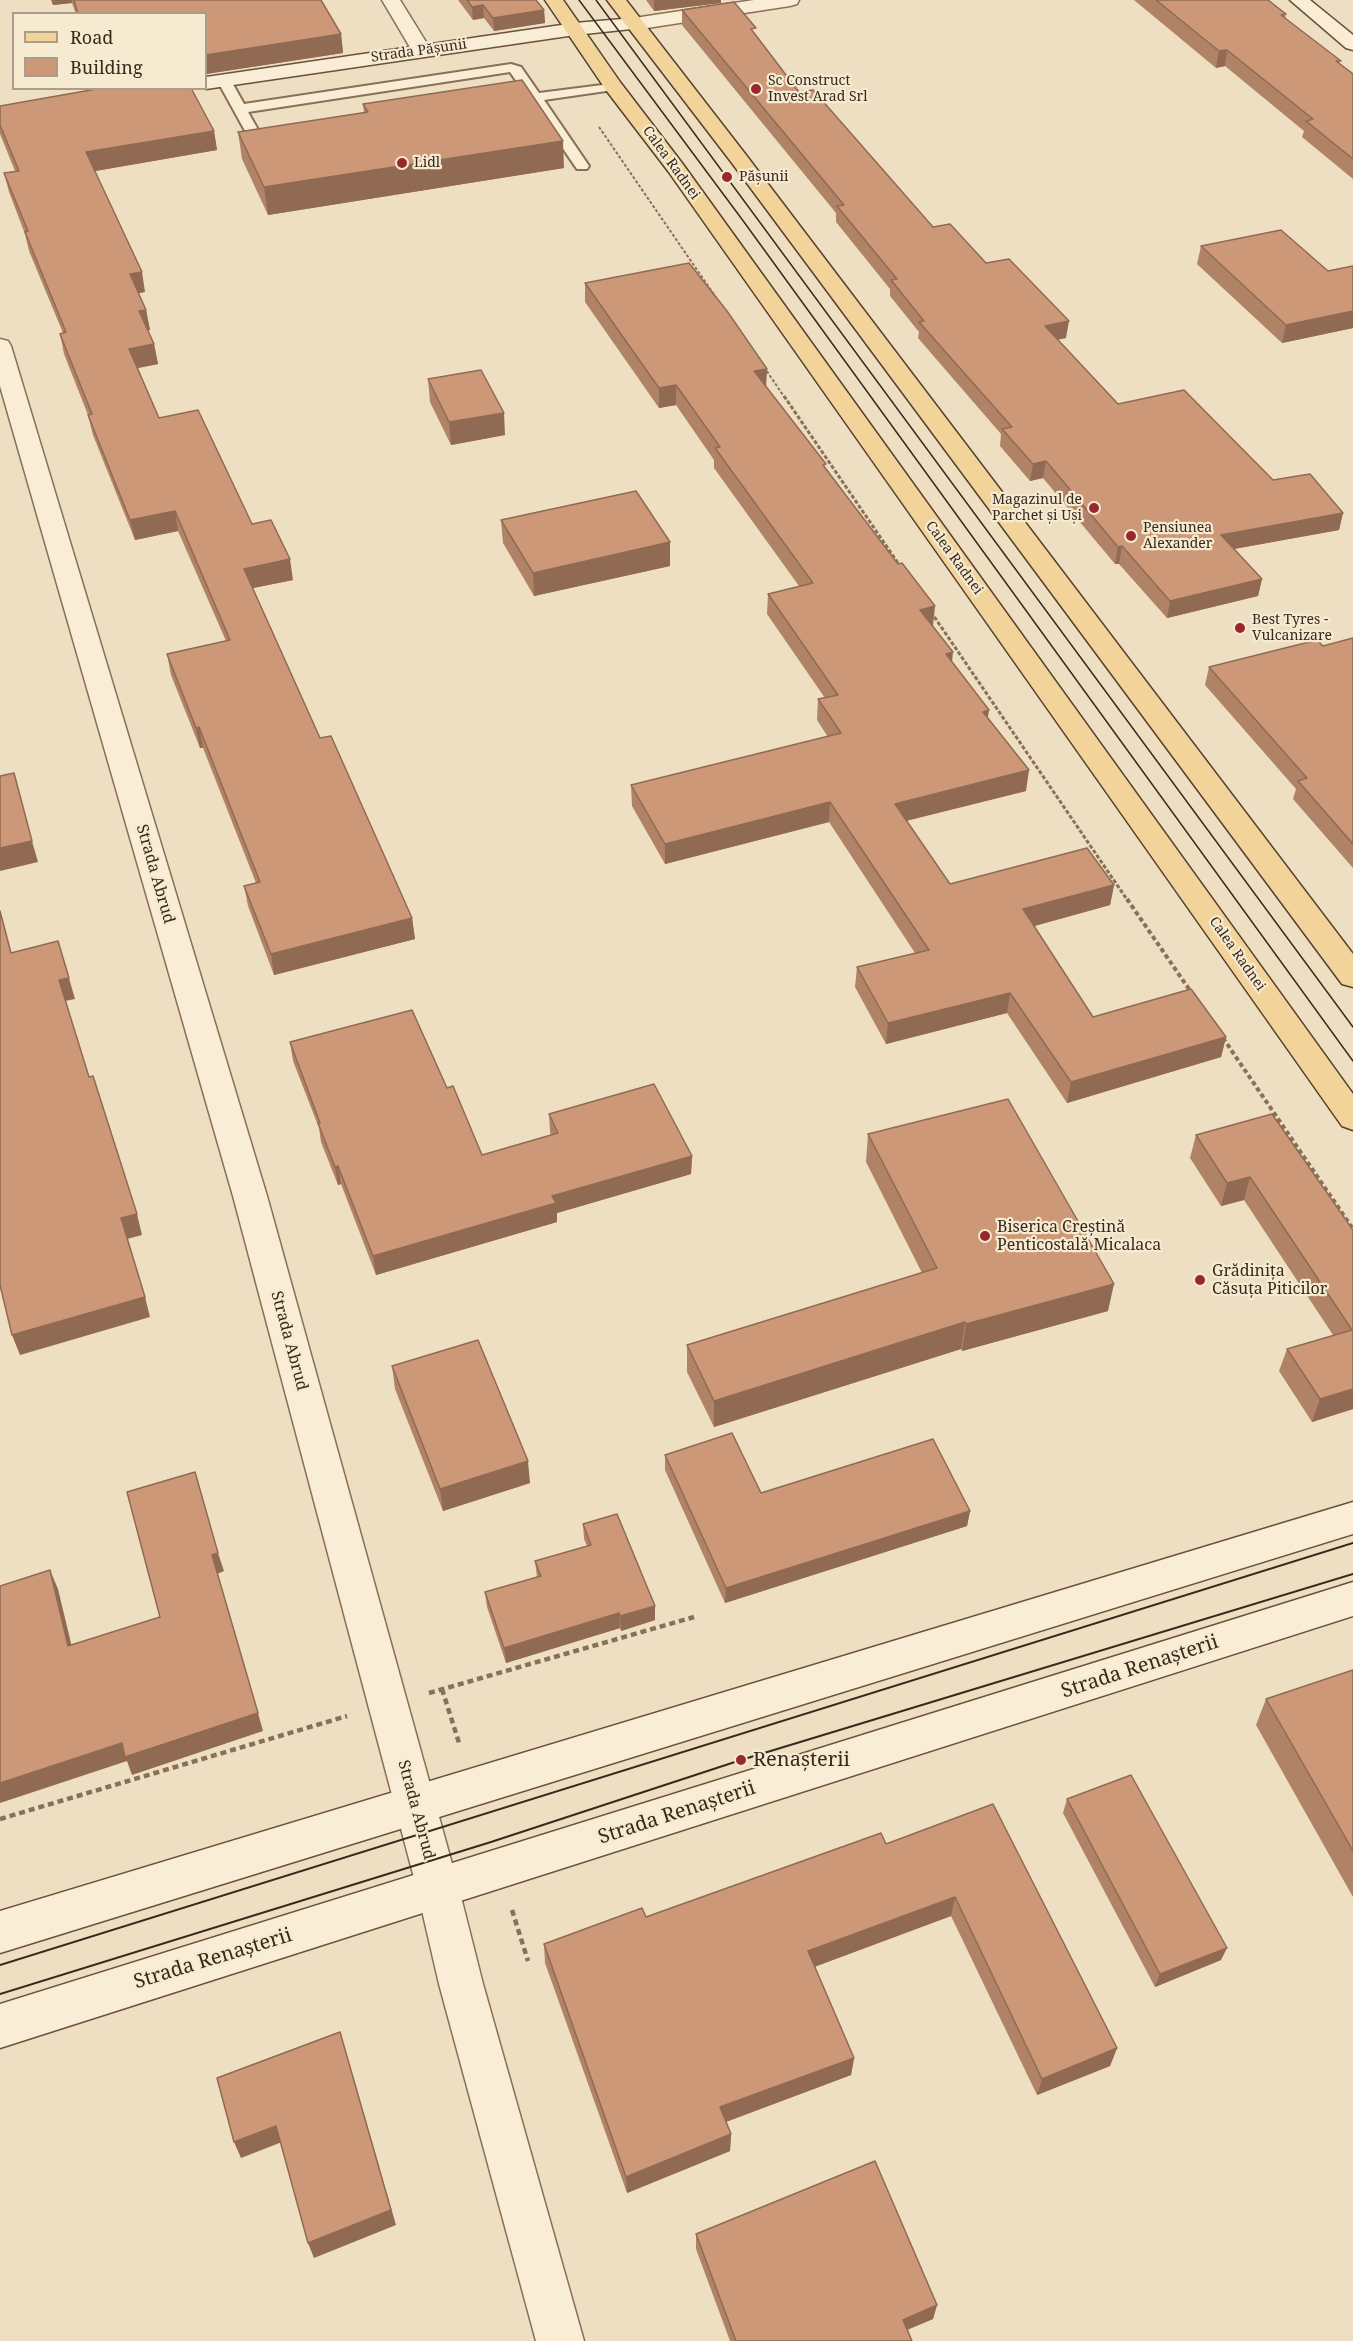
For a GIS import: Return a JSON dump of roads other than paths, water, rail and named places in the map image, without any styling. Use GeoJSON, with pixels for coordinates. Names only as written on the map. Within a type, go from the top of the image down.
{"type":"FeatureCollection","features":[{"type":"Feature","properties":{"kind":"main road","name":"Calea Radnei"},"geometry":{"type":"LineString","coordinates":[[554,0],[613,86],[688,186],[1353,1118]]}},
{"type":"Feature","properties":{"kind":"main road"},"geometry":{"type":"LineString","coordinates":[[616,0],[753,178],[1353,976]]}},
{"type":"Feature","properties":{"kind":"street"},"geometry":{"type":"LineString","coordinates":[[391,0],[421,50]]}},
{"type":"Feature","properties":{"kind":"street","name":"Strada Pășunii"},"geometry":{"type":"LineString","coordinates":[[215,81],[421,50],[575,29],[633,24],[790,0]]}},
{"type":"Feature","properties":{"kind":"street"},"geometry":{"type":"LineString","coordinates":[[1299,0],[1353,44]]}},
{"type":"Feature","properties":{"kind":"street","name":"Strada Abrud"},"geometry":{"type":"LineString","coordinates":[[0,346],[250,1196],[438,1889],[461,1984],[560,2341]]}},
{"type":"Feature","properties":{"kind":"street"},"geometry":{"type":"LineString","coordinates":[[0,1932],[1353,1518]]}},
{"type":"Feature","properties":{"kind":"street","name":"Strada Renașterii"},"geometry":{"type":"LineString","coordinates":[[0,2026],[1353,1599]]}},
{"type":"Feature","properties":{"kind":"lane"},"geometry":{"type":"LineString","coordinates":[[240,109],[506,68],[516,70],[582,166]]}},
{"type":"Feature","properties":{"kind":"lane"},"geometry":{"type":"LineString","coordinates":[[215,81],[240,109],[259,140],[288,137]]}},
{"type":"Feature","properties":{"kind":"lane"},"geometry":{"type":"LineString","coordinates":[[490,105],[613,86]]}},
{"type":"Feature","properties":{"kind":"tram line"},"geometry":{"type":"LineString","coordinates":[[579,0],[744,222],[1353,1061]]}},
{"type":"Feature","properties":{"kind":"tram line"},"geometry":{"type":"LineString","coordinates":[[596,0],[1353,1027]]}},
{"type":"Feature","properties":{"kind":"tram line"},"geometry":{"type":"LineString","coordinates":[[0,1965],[1353,1543]]}},
{"type":"Feature","properties":{"kind":"tram line"},"geometry":{"type":"LineString","coordinates":[[0,1994],[491,1842],[741,1760],[1353,1574]]}},
{"type":"Feature","properties":{"kind":"place","name":"Sc Construct Invest Arad Srl"},"geometry":{"type":"Point","coordinates":[756,89]}},
{"type":"Feature","properties":{"kind":"place","name":"Lidl"},"geometry":{"type":"Point","coordinates":[402,163]}},
{"type":"Feature","properties":{"kind":"place","name":"Pășunii"},"geometry":{"type":"Point","coordinates":[727,177]}},
{"type":"Feature","properties":{"kind":"place","name":"Magazinul de Parchet și Uși"},"geometry":{"type":"Point","coordinates":[1094,508]}},
{"type":"Feature","properties":{"kind":"place","name":"Pensiunea Alexander"},"geometry":{"type":"Point","coordinates":[1131,536]}},
{"type":"Feature","properties":{"kind":"place","name":"Best Tyres - Vulcanizare"},"geometry":{"type":"Point","coordinates":[1240,628]}},
{"type":"Feature","properties":{"kind":"place","name":"Biserica Creștină Penticostală Micalaca"},"geometry":{"type":"Point","coordinates":[985,1236]}},
{"type":"Feature","properties":{"kind":"place","name":"Grădinița Căsuța Piticilor"},"geometry":{"type":"Point","coordinates":[1200,1280]}},
{"type":"Feature","properties":{"kind":"place","name":"Renașterii"},"geometry":{"type":"Point","coordinates":[741,1760]}}]}
